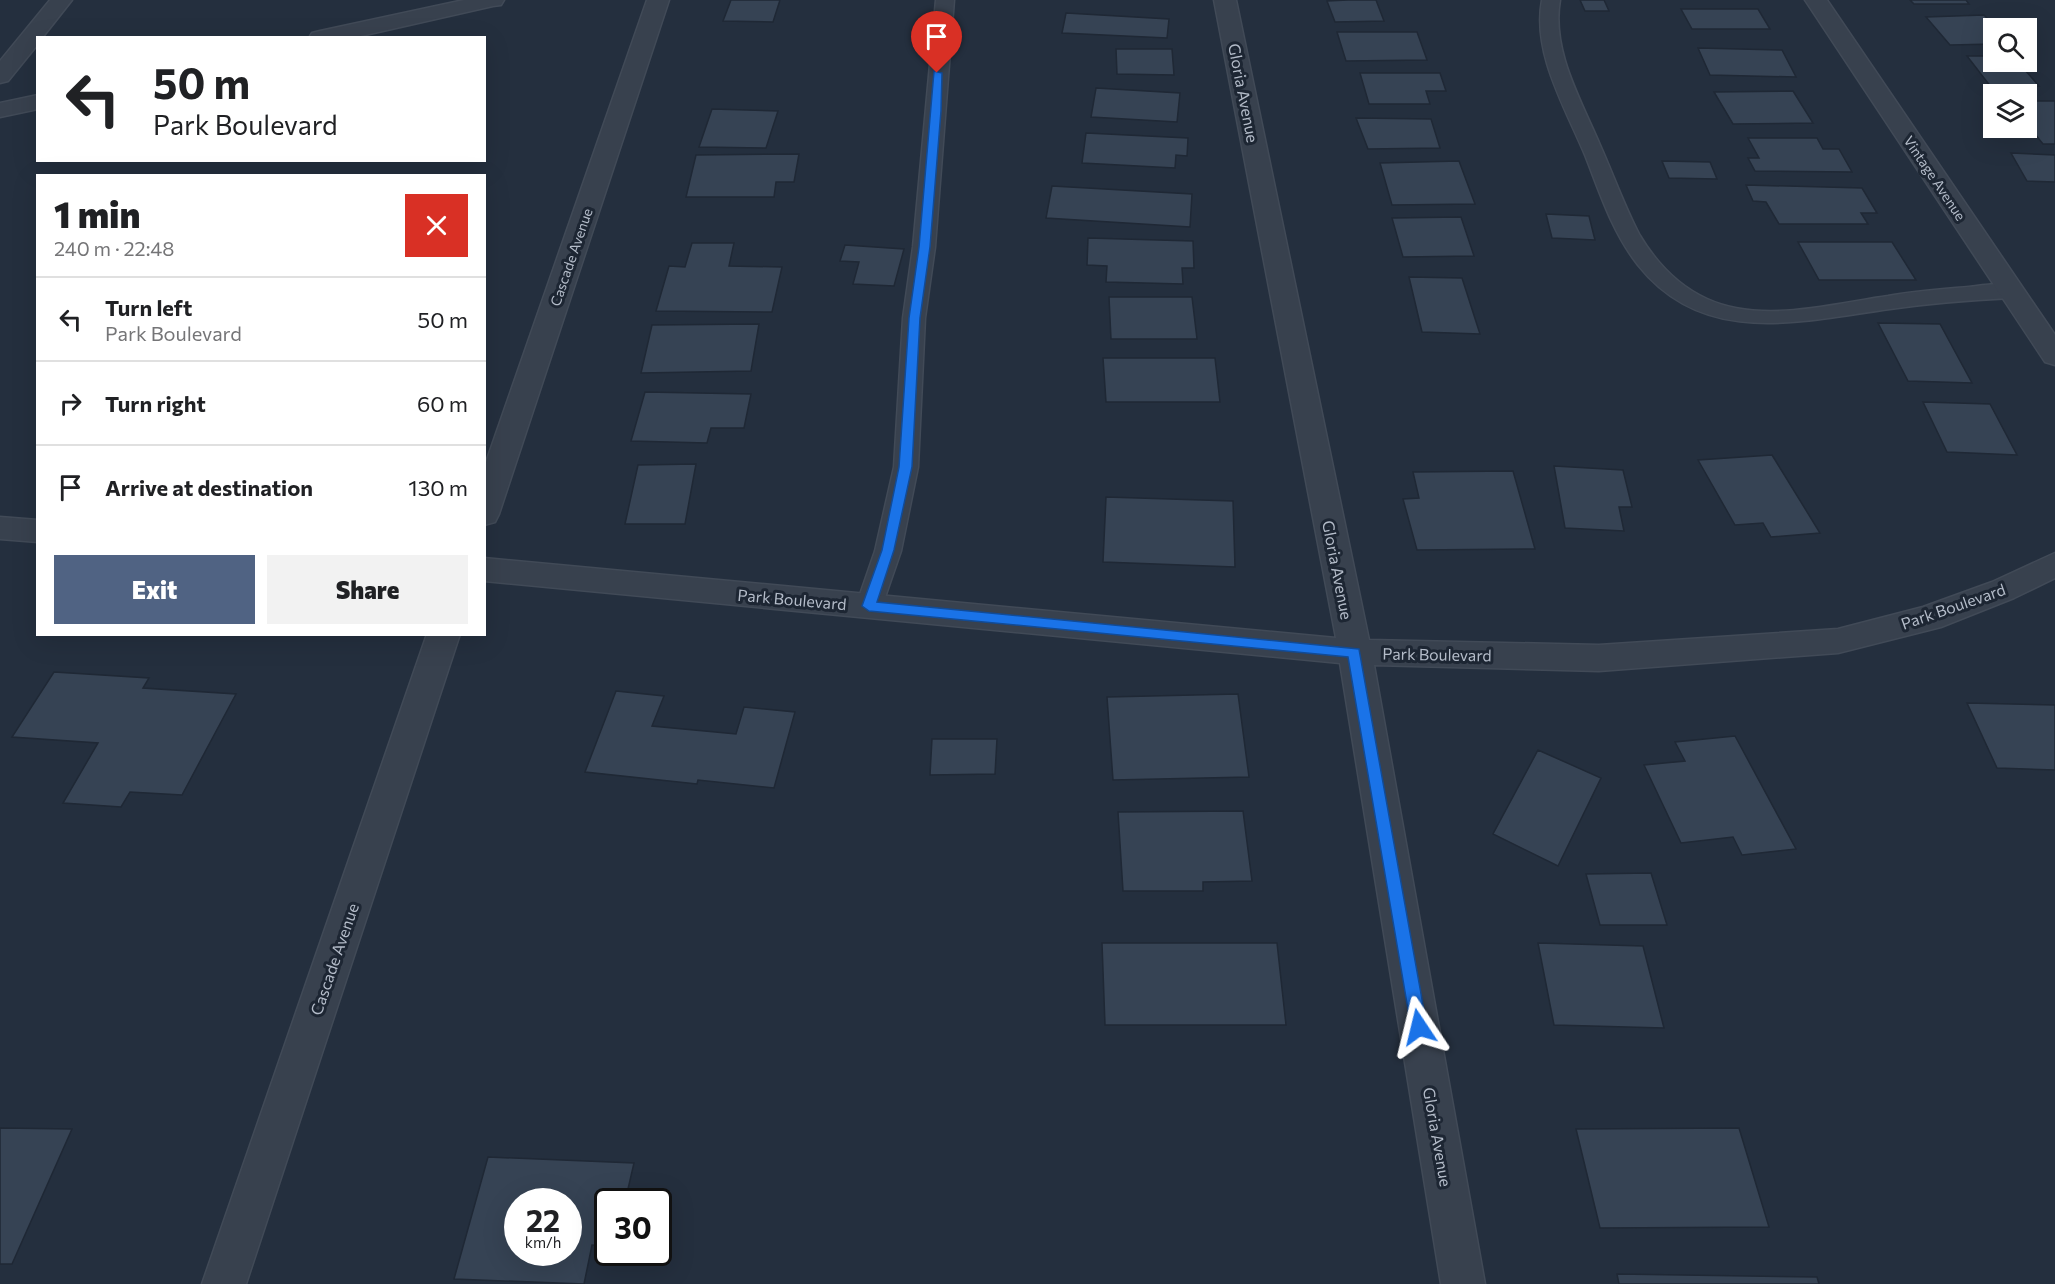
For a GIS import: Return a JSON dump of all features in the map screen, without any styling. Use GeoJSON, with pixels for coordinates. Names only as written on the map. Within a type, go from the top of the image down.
{"type":"FeatureCollection","features":[{"type":"Feature","properties":{"kind":"street"},"geometry":{"type":"LineString","coordinates":[[0,76],[61,0]]}},
{"type":"Feature","properties":{"kind":"street"},"geometry":{"type":"LineString","coordinates":[[329,36],[493,0]]}},
{"type":"Feature","properties":{"kind":"street","name":"Cascade Avenue"},"geometry":{"type":"LineString","coordinates":[[486,508],[658,0]]}},
{"type":"Feature","properties":{"kind":"street","name":"Gloria Avenue"},"geometry":{"type":"LineString","coordinates":[[1226,0],[1354,652],[1463,1284]]}},
{"type":"Feature","properties":{"kind":"street","name":"Vintage Avenue"},"geometry":{"type":"LineString","coordinates":[[1816,0],[2055,356]]}},
{"type":"Feature","properties":{"kind":"street"},"geometry":{"type":"LineString","coordinates":[[0,110],[36,102]]}},
{"type":"Feature","properties":{"kind":"street"},"geometry":{"type":"LineString","coordinates":[[0,528],[36,531]]}},
{"type":"Feature","properties":{"kind":"street","name":"Park Boulevard"},"geometry":{"type":"LineString","coordinates":[[486,569],[1354,652],[1599,658],[1838,641],[1929,618],[2003,590],[2055,564]]}},
{"type":"Feature","properties":{"kind":"street","name":"Cascade Avenue"},"geometry":{"type":"LineString","coordinates":[[224,1284],[443,636]]}},
{"type":"Feature","properties":{"kind":"lane"},"geometry":{"type":"LineString","coordinates":[[869,606],[888,550],[906,467],[914,318],[924,247],[945,0]]}},
{"type":"Feature","properties":{"kind":"lane"},"geometry":{"type":"LineString","coordinates":[[1551,0],[1549,16],[1551,47],[1622,220],[1645,260],[1671,287],[1690,300],[1735,316],[1774,318],[1958,294],[2012,291]]}},
{"type":"Feature","properties":{"kind":"building"},"geometry":{"type":"Polygon","coordinates":[[[731,0],[780,0],[773,22],[723,21],[731,0]]]}},
{"type":"Feature","properties":{"kind":"building"},"geometry":{"type":"Polygon","coordinates":[[[1376,0],[1384,21],[1335,22],[1327,1],[1376,0]]]}},
{"type":"Feature","properties":{"kind":"building"},"geometry":{"type":"Polygon","coordinates":[[[1580,0],[1604,0],[1609,11],[1585,11],[1580,0]]]}},
{"type":"Feature","properties":{"kind":"building"},"geometry":{"type":"Polygon","coordinates":[[[1910,0],[1966,0],[1969,4],[1914,4],[1910,0]]]}},
{"type":"Feature","properties":{"kind":"building"},"geometry":{"type":"Polygon","coordinates":[[[1681,9],[1758,9],[1770,29],[1692,29],[1681,9]]]}},
{"type":"Feature","properties":{"kind":"building"},"geometry":{"type":"Polygon","coordinates":[[[1066,13],[1169,19],[1167,38],[1062,33],[1066,13]]]}},
{"type":"Feature","properties":{"kind":"building"},"geometry":{"type":"Polygon","coordinates":[[[1984,15],[1987,18],[1983,18],[1983,44],[1950,45],[1926,17],[1984,15]]]}},
{"type":"Feature","properties":{"kind":"building"},"geometry":{"type":"Polygon","coordinates":[[[1337,32],[1417,32],[1427,60],[1346,61],[1337,32]]]}},
{"type":"Feature","properties":{"kind":"building"},"geometry":{"type":"Polygon","coordinates":[[[1698,48],[1782,50],[1796,77],[1710,75],[1698,48]]]}},
{"type":"Feature","properties":{"kind":"building"},"geometry":{"type":"Polygon","coordinates":[[[1116,49],[1172,49],[1174,75],[1117,74],[1116,49]]]}},
{"type":"Feature","properties":{"kind":"building"},"geometry":{"type":"Polygon","coordinates":[[[1967,56],[1983,56],[1983,72],[2027,72],[2039,86],[2037,84],[1989,84],[1967,56]]]}},
{"type":"Feature","properties":{"kind":"building"},"geometry":{"type":"Polygon","coordinates":[[[1360,73],[1440,73],[1446,91],[1426,91],[1430,104],[1369,104],[1360,73]]]}},
{"type":"Feature","properties":{"kind":"building"},"geometry":{"type":"Polygon","coordinates":[[[1096,88],[1180,93],[1177,122],[1091,117],[1096,88]]]}},
{"type":"Feature","properties":{"kind":"building"},"geometry":{"type":"Polygon","coordinates":[[[1793,91],[1813,123],[1733,124],[1714,92],[1793,91]]]}},
{"type":"Feature","properties":{"kind":"building"},"geometry":{"type":"Polygon","coordinates":[[[2037,101],[2055,101],[2055,144],[2043,144],[2037,137],[2037,101]]]}},
{"type":"Feature","properties":{"kind":"building"},"geometry":{"type":"Polygon","coordinates":[[[712,109],[778,111],[766,148],[699,147],[712,109]]]}},
{"type":"Feature","properties":{"kind":"building"},"geometry":{"type":"Polygon","coordinates":[[[1356,118],[1431,119],[1440,148],[1368,149],[1356,118]]]}},
{"type":"Feature","properties":{"kind":"building"},"geometry":{"type":"Polygon","coordinates":[[[1086,133],[1188,138],[1187,156],[1176,155],[1175,168],[1082,163],[1086,133]]]}},
{"type":"Feature","properties":{"kind":"building"},"geometry":{"type":"Polygon","coordinates":[[[1748,138],[1817,138],[1823,149],[1839,149],[1852,172],[1755,171],[1748,158],[1759,158],[1748,138]]]}},
{"type":"Feature","properties":{"kind":"building"},"geometry":{"type":"Polygon","coordinates":[[[2011,153],[2055,155],[2055,182],[2027,181],[2011,153]]]}},
{"type":"Feature","properties":{"kind":"building"},"geometry":{"type":"Polygon","coordinates":[[[799,154],[794,182],[776,182],[774,197],[686,197],[696,155],[799,154]]]}},
{"type":"Feature","properties":{"kind":"building"},"geometry":{"type":"Polygon","coordinates":[[[1459,161],[1475,204],[1392,205],[1380,163],[1459,161]]]}},
{"type":"Feature","properties":{"kind":"building"},"geometry":{"type":"Polygon","coordinates":[[[1662,161],[1710,162],[1717,179],[1669,178],[1662,161]]]}},
{"type":"Feature","properties":{"kind":"building"},"geometry":{"type":"Polygon","coordinates":[[[1746,185],[1862,188],[1877,213],[1861,213],[1868,224],[1779,224],[1766,202],[1753,201],[1746,185]]]}},
{"type":"Feature","properties":{"kind":"building"},"geometry":{"type":"Polygon","coordinates":[[[1052,186],[1192,194],[1190,227],[1046,218],[1052,186]]]}},
{"type":"Feature","properties":{"kind":"building"},"geometry":{"type":"Polygon","coordinates":[[[1546,214],[1589,216],[1595,240],[1552,238],[1546,214]]]}},
{"type":"Feature","properties":{"kind":"building"},"geometry":{"type":"Polygon","coordinates":[[[1461,217],[1474,256],[1403,257],[1392,218],[1461,217]]]}},
{"type":"Feature","properties":{"kind":"building"},"geometry":{"type":"Polygon","coordinates":[[[1088,238],[1193,241],[1194,268],[1182,268],[1183,284],[1106,282],[1107,266],[1087,265],[1088,238]]]}},
{"type":"Feature","properties":{"kind":"building"},"geometry":{"type":"Polygon","coordinates":[[[1798,242],[1892,242],[1916,280],[1819,280],[1798,242]]]}},
{"type":"Feature","properties":{"kind":"building"},"geometry":{"type":"Polygon","coordinates":[[[692,243],[734,243],[729,266],[782,267],[772,312],[656,311],[669,266],[685,267],[692,243]]]}},
{"type":"Feature","properties":{"kind":"building"},"geometry":{"type":"Polygon","coordinates":[[[845,245],[904,249],[894,286],[853,284],[859,262],[840,261],[845,245]]]}},
{"type":"Feature","properties":{"kind":"building"},"geometry":{"type":"Polygon","coordinates":[[[1409,277],[1462,278],[1480,334],[1422,332],[1409,277]]]}},
{"type":"Feature","properties":{"kind":"building"},"geometry":{"type":"Polygon","coordinates":[[[1109,297],[1192,297],[1197,339],[1111,339],[1109,297]]]}},
{"type":"Feature","properties":{"kind":"building"},"geometry":{"type":"Polygon","coordinates":[[[1878,323],[1940,324],[1972,383],[1908,381],[1878,323]]]}},
{"type":"Feature","properties":{"kind":"building"},"geometry":{"type":"Polygon","coordinates":[[[759,324],[751,371],[641,373],[652,325],[759,324]]]}},
{"type":"Feature","properties":{"kind":"building"},"geometry":{"type":"Polygon","coordinates":[[[1103,358],[1215,358],[1220,402],[1106,402],[1103,358]]]}},
{"type":"Feature","properties":{"kind":"building"},"geometry":{"type":"Polygon","coordinates":[[[645,392],[751,394],[744,428],[711,428],[707,443],[631,441],[645,392]]]}},
{"type":"Feature","properties":{"kind":"building"},"geometry":{"type":"Polygon","coordinates":[[[1923,402],[1990,404],[2017,455],[1947,452],[1923,402]]]}},
{"type":"Feature","properties":{"kind":"building"},"geometry":{"type":"Polygon","coordinates":[[[1772,455],[1820,533],[1771,537],[1763,523],[1735,525],[1698,460],[1772,455]]]}},
{"type":"Feature","properties":{"kind":"building"},"geometry":{"type":"Polygon","coordinates":[[[696,464],[685,524],[625,524],[638,465],[696,464]]]}},
{"type":"Feature","properties":{"kind":"building"},"geometry":{"type":"Polygon","coordinates":[[[1554,466],[1623,470],[1632,507],[1619,507],[1624,531],[1565,528],[1554,466]]]}},
{"type":"Feature","properties":{"kind":"building"},"geometry":{"type":"Polygon","coordinates":[[[1513,471],[1535,549],[1417,550],[1403,499],[1419,498],[1413,472],[1513,471]]]}},
{"type":"Feature","properties":{"kind":"building"},"geometry":{"type":"Polygon","coordinates":[[[1106,497],[1233,501],[1235,567],[1103,562],[1106,497]]]}},
{"type":"Feature","properties":{"kind":"building"},"geometry":{"type":"Polygon","coordinates":[[[54,672],[149,678],[143,688],[236,694],[182,795],[130,792],[121,807],[63,803],[98,743],[12,737],[54,672]]]}},
{"type":"Feature","properties":{"kind":"building"},"geometry":{"type":"Polygon","coordinates":[[[616,691],[664,696],[652,726],[736,734],[744,707],[795,712],[774,788],[698,780],[697,784],[585,772],[616,691]]]}},
{"type":"Feature","properties":{"kind":"building"},"geometry":{"type":"Polygon","coordinates":[[[1238,694],[1249,777],[1113,780],[1107,697],[1238,694]]]}},
{"type":"Feature","properties":{"kind":"building"},"geometry":{"type":"Polygon","coordinates":[[[1967,703],[2055,705],[2055,770],[1997,768],[1967,703]]]}},
{"type":"Feature","properties":{"kind":"building"},"geometry":{"type":"Polygon","coordinates":[[[1735,736],[1796,849],[1742,855],[1733,837],[1681,843],[1644,765],[1685,761],[1675,742],[1735,736]]]}},
{"type":"Feature","properties":{"kind":"building"},"geometry":{"type":"Polygon","coordinates":[[[932,739],[997,739],[995,774],[930,775],[932,739]]]}},
{"type":"Feature","properties":{"kind":"building"},"geometry":{"type":"Polygon","coordinates":[[[1538,750],[1601,778],[1558,866],[1493,834],[1538,750]]]}},
{"type":"Feature","properties":{"kind":"building"},"geometry":{"type":"Polygon","coordinates":[[[1243,811],[1252,881],[1203,882],[1203,891],[1123,891],[1118,812],[1243,811]]]}},
{"type":"Feature","properties":{"kind":"building"},"geometry":{"type":"Polygon","coordinates":[[[1651,873],[1667,925],[1600,925],[1586,874],[1651,873]]]}},
{"type":"Feature","properties":{"kind":"building"},"geometry":{"type":"Polygon","coordinates":[[[1102,943],[1277,943],[1286,1025],[1105,1025],[1102,943]]]}},
{"type":"Feature","properties":{"kind":"building"},"geometry":{"type":"Polygon","coordinates":[[[1538,943],[1643,946],[1664,1028],[1554,1025],[1538,943]]]}},
{"type":"Feature","properties":{"kind":"building"},"geometry":{"type":"Polygon","coordinates":[[[0,1128],[72,1129],[12,1264],[0,1264],[0,1128]]]}},
{"type":"Feature","properties":{"kind":"building"},"geometry":{"type":"Polygon","coordinates":[[[1739,1128],[1769,1227],[1600,1228],[1576,1129],[1739,1128]]]}},
{"type":"Feature","properties":{"kind":"building"},"geometry":{"type":"Polygon","coordinates":[[[488,1157],[634,1163],[628,1188],[594,1188],[594,1245],[592,1245],[584,1284],[454,1279],[488,1157]]]}},
{"type":"Feature","properties":{"kind":"building"},"geometry":{"type":"Polygon","coordinates":[[[1617,1274],[1817,1277],[1819,1284],[1619,1284],[1617,1274]]]}},
{"type":"Feature","properties":{"kind":"route"},"geometry":{"type":"LineString","coordinates":[[937,73],[937,111],[924,247],[914,318],[906,467],[888,550],[869,606],[1354,652],[1419,1027]]}}]}
